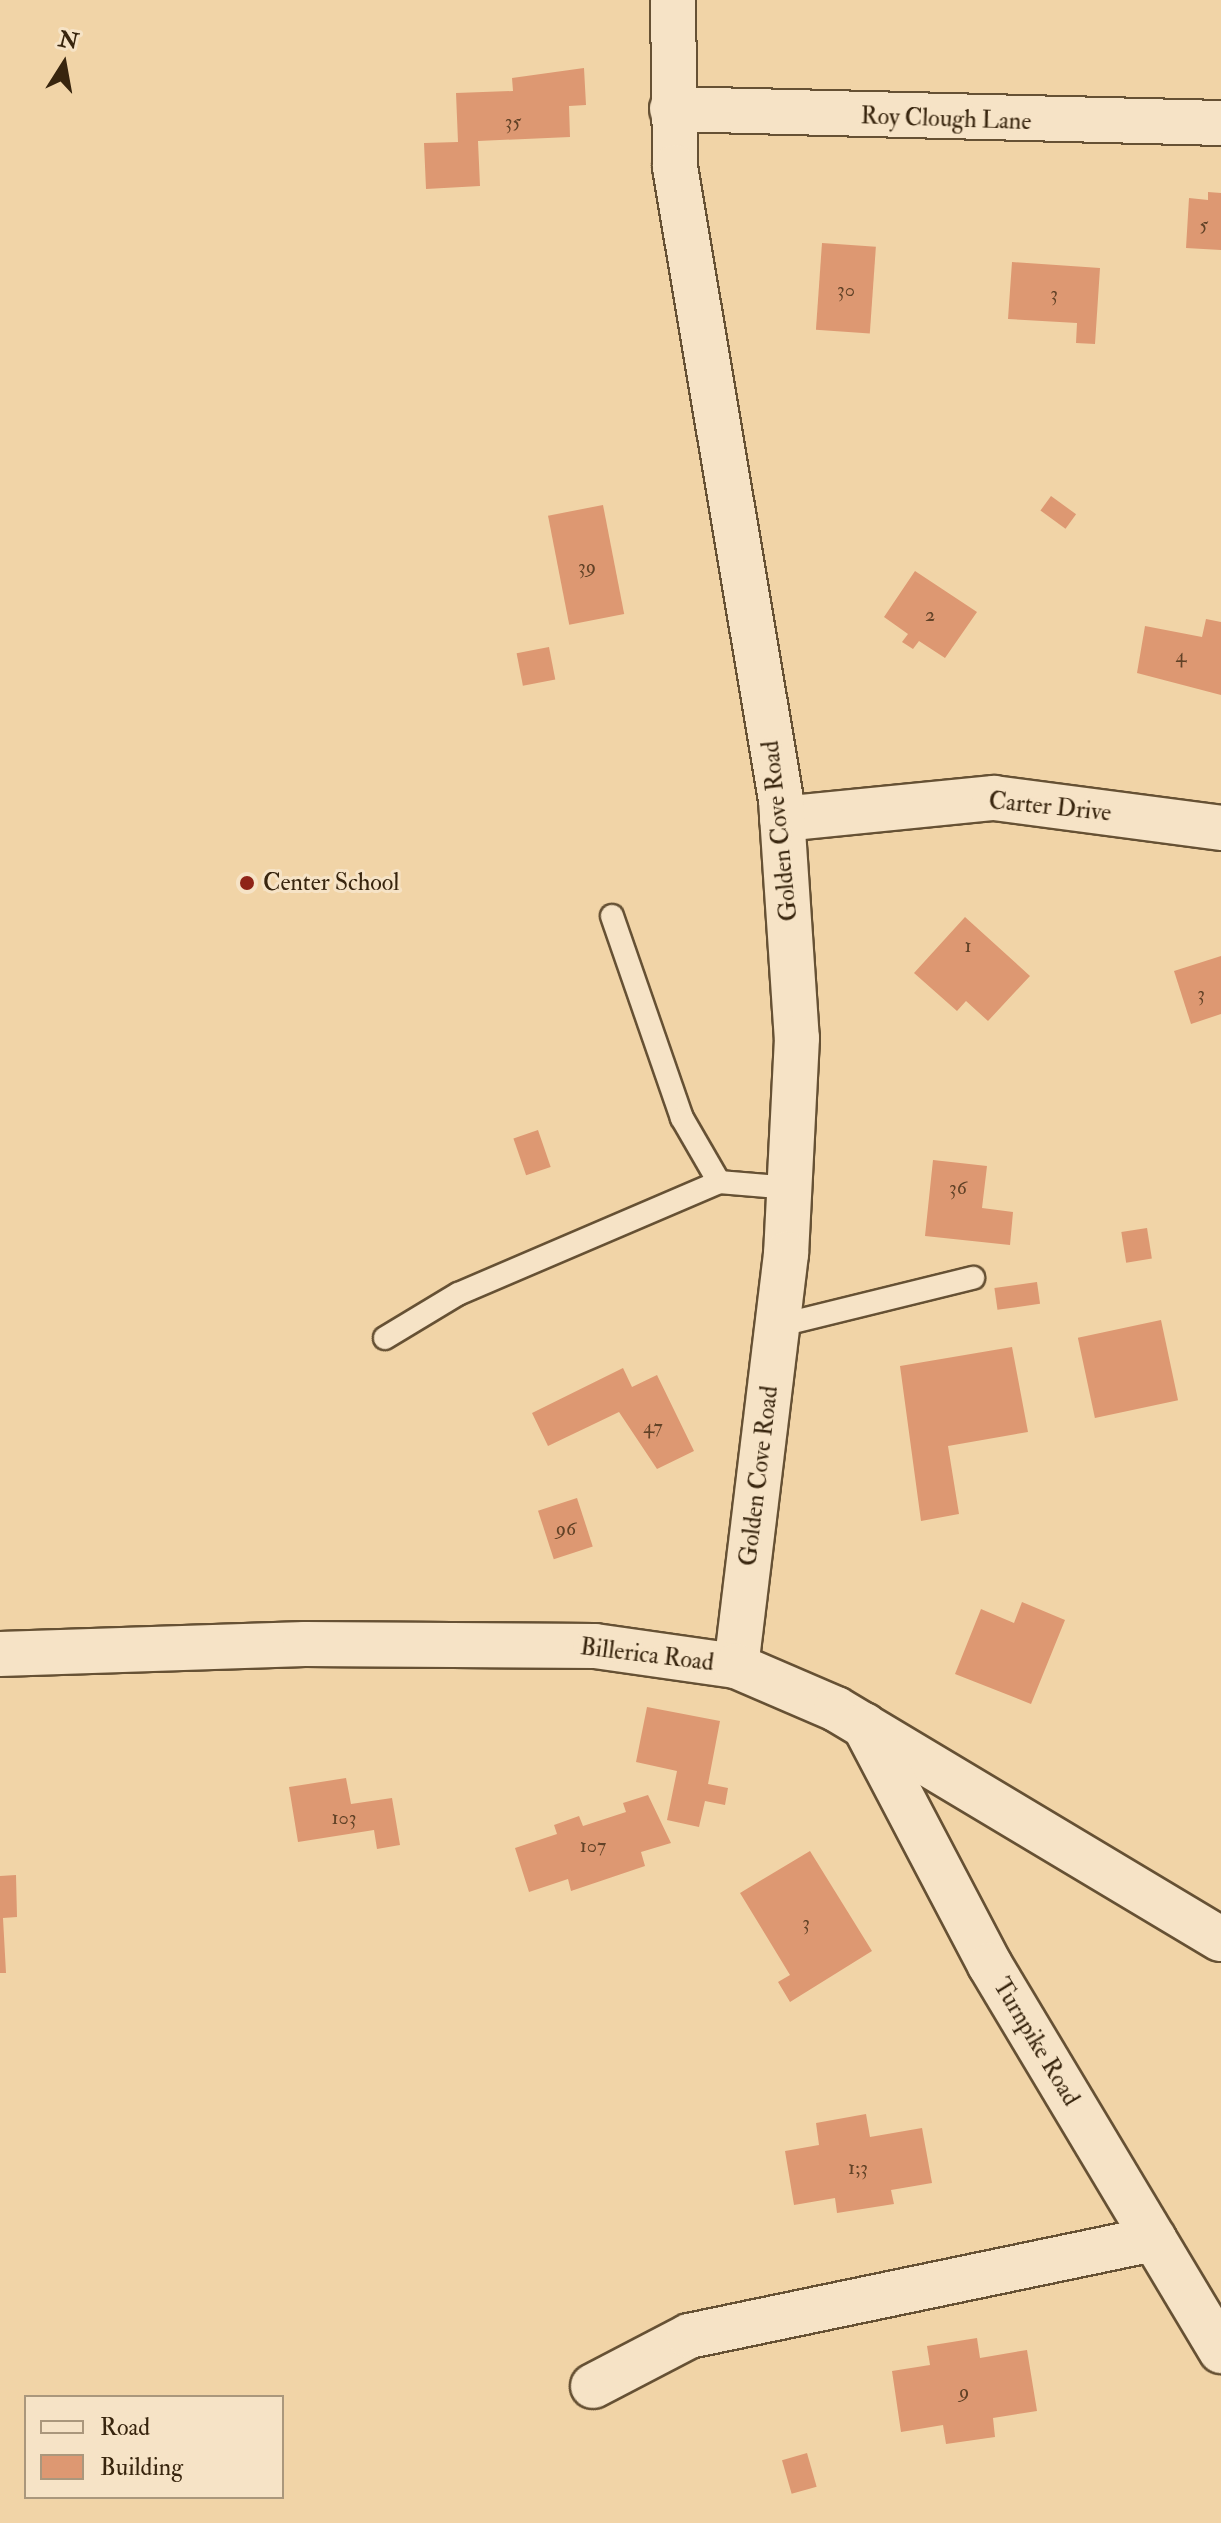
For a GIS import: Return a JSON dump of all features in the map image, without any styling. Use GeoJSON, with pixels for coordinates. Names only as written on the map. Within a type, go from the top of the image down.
{"type":"FeatureCollection","features":[{"type":"Feature","properties":{"kind":"main road","name":"Golden Cove Road"},"geometry":{"type":"LineString","coordinates":[[673,0],[675,167],[782,819],[797,1038],[791,1188],[736,1666]]}},
{"type":"Feature","properties":{"kind":"main road","name":"Roy Clough Lane"},"geometry":{"type":"LineString","coordinates":[[672,109],[1221,123]]}},
{"type":"Feature","properties":{"kind":"main road","name":"Carter Drive"},"geometry":{"type":"LineString","coordinates":[[782,819],[994,798],[1221,828]]}},
{"type":"Feature","properties":{"kind":"main road","name":"Billerica Road"},"geometry":{"type":"LineString","coordinates":[[0,1654],[305,1644],[595,1646],[736,1666],[864,1725],[1221,1939]]}},
{"type":"Feature","properties":{"kind":"main road","name":"Turnpike Road"},"geometry":{"type":"LineString","coordinates":[[864,1725],[990,1965],[1221,2351]]}},
{"type":"Feature","properties":{"kind":"main road"},"geometry":{"type":"LineString","coordinates":[[593,2386],[689,2336],[1154,2239]]}},
{"type":"Feature","properties":{"kind":"lane"},"geometry":{"type":"LineString","coordinates":[[612,916],[682,1118],[719,1182]]}},
{"type":"Feature","properties":{"kind":"lane"},"geometry":{"type":"LineString","coordinates":[[385,1338],[458,1294],[719,1182],[791,1188]]}},
{"type":"Feature","properties":{"kind":"lane"},"geometry":{"type":"LineString","coordinates":[[777,1326],[973,1278]]}},
{"type":"Feature","properties":{"kind":"building"},"geometry":{"type":"Polygon","coordinates":[[[584,68],[586,105],[569,106],[570,137],[478,141],[480,186],[426,189],[424,143],[458,142],[456,93],[513,91],[512,78],[584,68]]]}},
{"type":"Feature","properties":{"kind":"building"},"geometry":{"type":"Polygon","coordinates":[[[1208,192],[1221,193],[1221,250],[1186,248],[1189,198],[1208,200],[1208,192]]]}},
{"type":"Feature","properties":{"kind":"building"},"geometry":{"type":"Polygon","coordinates":[[[822,243],[876,247],[870,334],[816,330],[822,243]]]}},
{"type":"Feature","properties":{"kind":"building"},"geometry":{"type":"Polygon","coordinates":[[[1012,262],[1100,268],[1095,344],[1076,343],[1077,323],[1008,319],[1012,262]]]}},
{"type":"Feature","properties":{"kind":"building"},"geometry":{"type":"Polygon","coordinates":[[[1051,496],[1076,514],[1065,529],[1040,511],[1051,496]]]}},
{"type":"Feature","properties":{"kind":"building"},"geometry":{"type":"Polygon","coordinates":[[[603,505],[624,614],[569,625],[548,516],[603,505]]]}},
{"type":"Feature","properties":{"kind":"building"},"geometry":{"type":"Polygon","coordinates":[[[915,571],[977,612],[945,658],[919,641],[913,649],[902,642],[908,634],[884,617],[915,571]]]}},
{"type":"Feature","properties":{"kind":"building"},"geometry":{"type":"Polygon","coordinates":[[[1206,619],[1221,622],[1221,695],[1137,673],[1145,626],[1202,637],[1206,619]]]}},
{"type":"Feature","properties":{"kind":"building"},"geometry":{"type":"Polygon","coordinates":[[[549,647],[555,679],[523,686],[517,653],[549,647]]]}},
{"type":"Feature","properties":{"kind":"building"},"geometry":{"type":"Polygon","coordinates":[[[965,917],[1030,976],[988,1021],[966,1001],[957,1011],[914,973],[965,917]]]}},
{"type":"Feature","properties":{"kind":"building"},"geometry":{"type":"Polygon","coordinates":[[[1221,956],[1221,1014],[1191,1024],[1174,971],[1221,956]]]}},
{"type":"Feature","properties":{"kind":"building"},"geometry":{"type":"Polygon","coordinates":[[[538,1130],[551,1167],[526,1175],[513,1138],[538,1130]]]}},
{"type":"Feature","properties":{"kind":"building"},"geometry":{"type":"Polygon","coordinates":[[[933,1160],[987,1166],[982,1208],[1013,1212],[1010,1245],[925,1236],[933,1160]]]}},
{"type":"Feature","properties":{"kind":"building"},"geometry":{"type":"Polygon","coordinates":[[[1147,1228],[1152,1259],[1126,1263],[1121,1232],[1147,1228]]]}},
{"type":"Feature","properties":{"kind":"building"},"geometry":{"type":"Polygon","coordinates":[[[1037,1282],[1040,1304],[997,1310],[994,1288],[1037,1282]]]}},
{"type":"Feature","properties":{"kind":"building"},"geometry":{"type":"Polygon","coordinates":[[[1161,1320],[1178,1400],[1095,1418],[1078,1338],[1161,1320]]]}},
{"type":"Feature","properties":{"kind":"building"},"geometry":{"type":"Polygon","coordinates":[[[1012,1347],[1028,1432],[948,1446],[959,1514],[921,1521],[900,1366],[1012,1347]]]}},
{"type":"Feature","properties":{"kind":"building"},"geometry":{"type":"Polygon","coordinates":[[[623,1368],[632,1387],[657,1375],[694,1451],[657,1469],[619,1412],[548,1446],[532,1413],[623,1368]]]}},
{"type":"Feature","properties":{"kind":"building"},"geometry":{"type":"Polygon","coordinates":[[[577,1498],[593,1547],[554,1559],[538,1511],[577,1498]]]}},
{"type":"Feature","properties":{"kind":"building"},"geometry":{"type":"Polygon","coordinates":[[[1022,1602],[1065,1620],[1031,1704],[955,1674],[981,1609],[1014,1623],[1022,1602]]]}},
{"type":"Feature","properties":{"kind":"building"},"geometry":{"type":"Polygon","coordinates":[[[647,1707],[720,1721],[708,1784],[728,1788],[725,1805],[705,1801],[699,1827],[667,1820],[677,1771],[636,1762],[647,1707]]]}},
{"type":"Feature","properties":{"kind":"building"},"geometry":{"type":"Polygon","coordinates":[[[346,1778],[351,1804],[392,1798],[400,1845],[377,1849],[374,1830],[298,1842],[289,1787],[346,1778]]]}},
{"type":"Feature","properties":{"kind":"building"},"geometry":{"type":"Polygon","coordinates":[[[648,1795],[671,1843],[641,1852],[645,1866],[571,1891],[568,1879],[529,1892],[515,1848],[557,1834],[554,1825],[579,1816],[583,1826],[626,1812],[623,1803],[648,1795]]]}},
{"type":"Feature","properties":{"kind":"building"},"geometry":{"type":"Polygon","coordinates":[[[810,1851],[872,1951],[790,2002],[778,1982],[790,1975],[740,1893],[810,1851]]]}},
{"type":"Feature","properties":{"kind":"building"},"geometry":{"type":"Polygon","coordinates":[[[16,1875],[17,1917],[3,1918],[6,1973],[0,1973],[0,1876],[16,1875]]]}},
{"type":"Feature","properties":{"kind":"building"},"geometry":{"type":"Polygon","coordinates":[[[866,2114],[870,2137],[922,2128],[932,2183],[891,2190],[894,2204],[837,2213],[835,2198],[794,2205],[785,2151],[819,2145],[816,2123],[866,2114]]]}},
{"type":"Feature","properties":{"kind":"building"},"geometry":{"type":"Polygon","coordinates":[[[977,2338],[980,2358],[1027,2350],[1037,2411],[993,2418],[995,2437],[946,2444],[943,2425],[901,2432],[892,2371],[930,2365],[927,2346],[977,2338]]]}},
{"type":"Feature","properties":{"kind":"building"},"geometry":{"type":"Polygon","coordinates":[[[807,2453],[817,2487],[792,2494],[782,2460],[807,2453]]]}},
{"type":"Feature","properties":{"kind":"place","name":"Center School"},"geometry":{"type":"Point","coordinates":[247,883]}}]}
